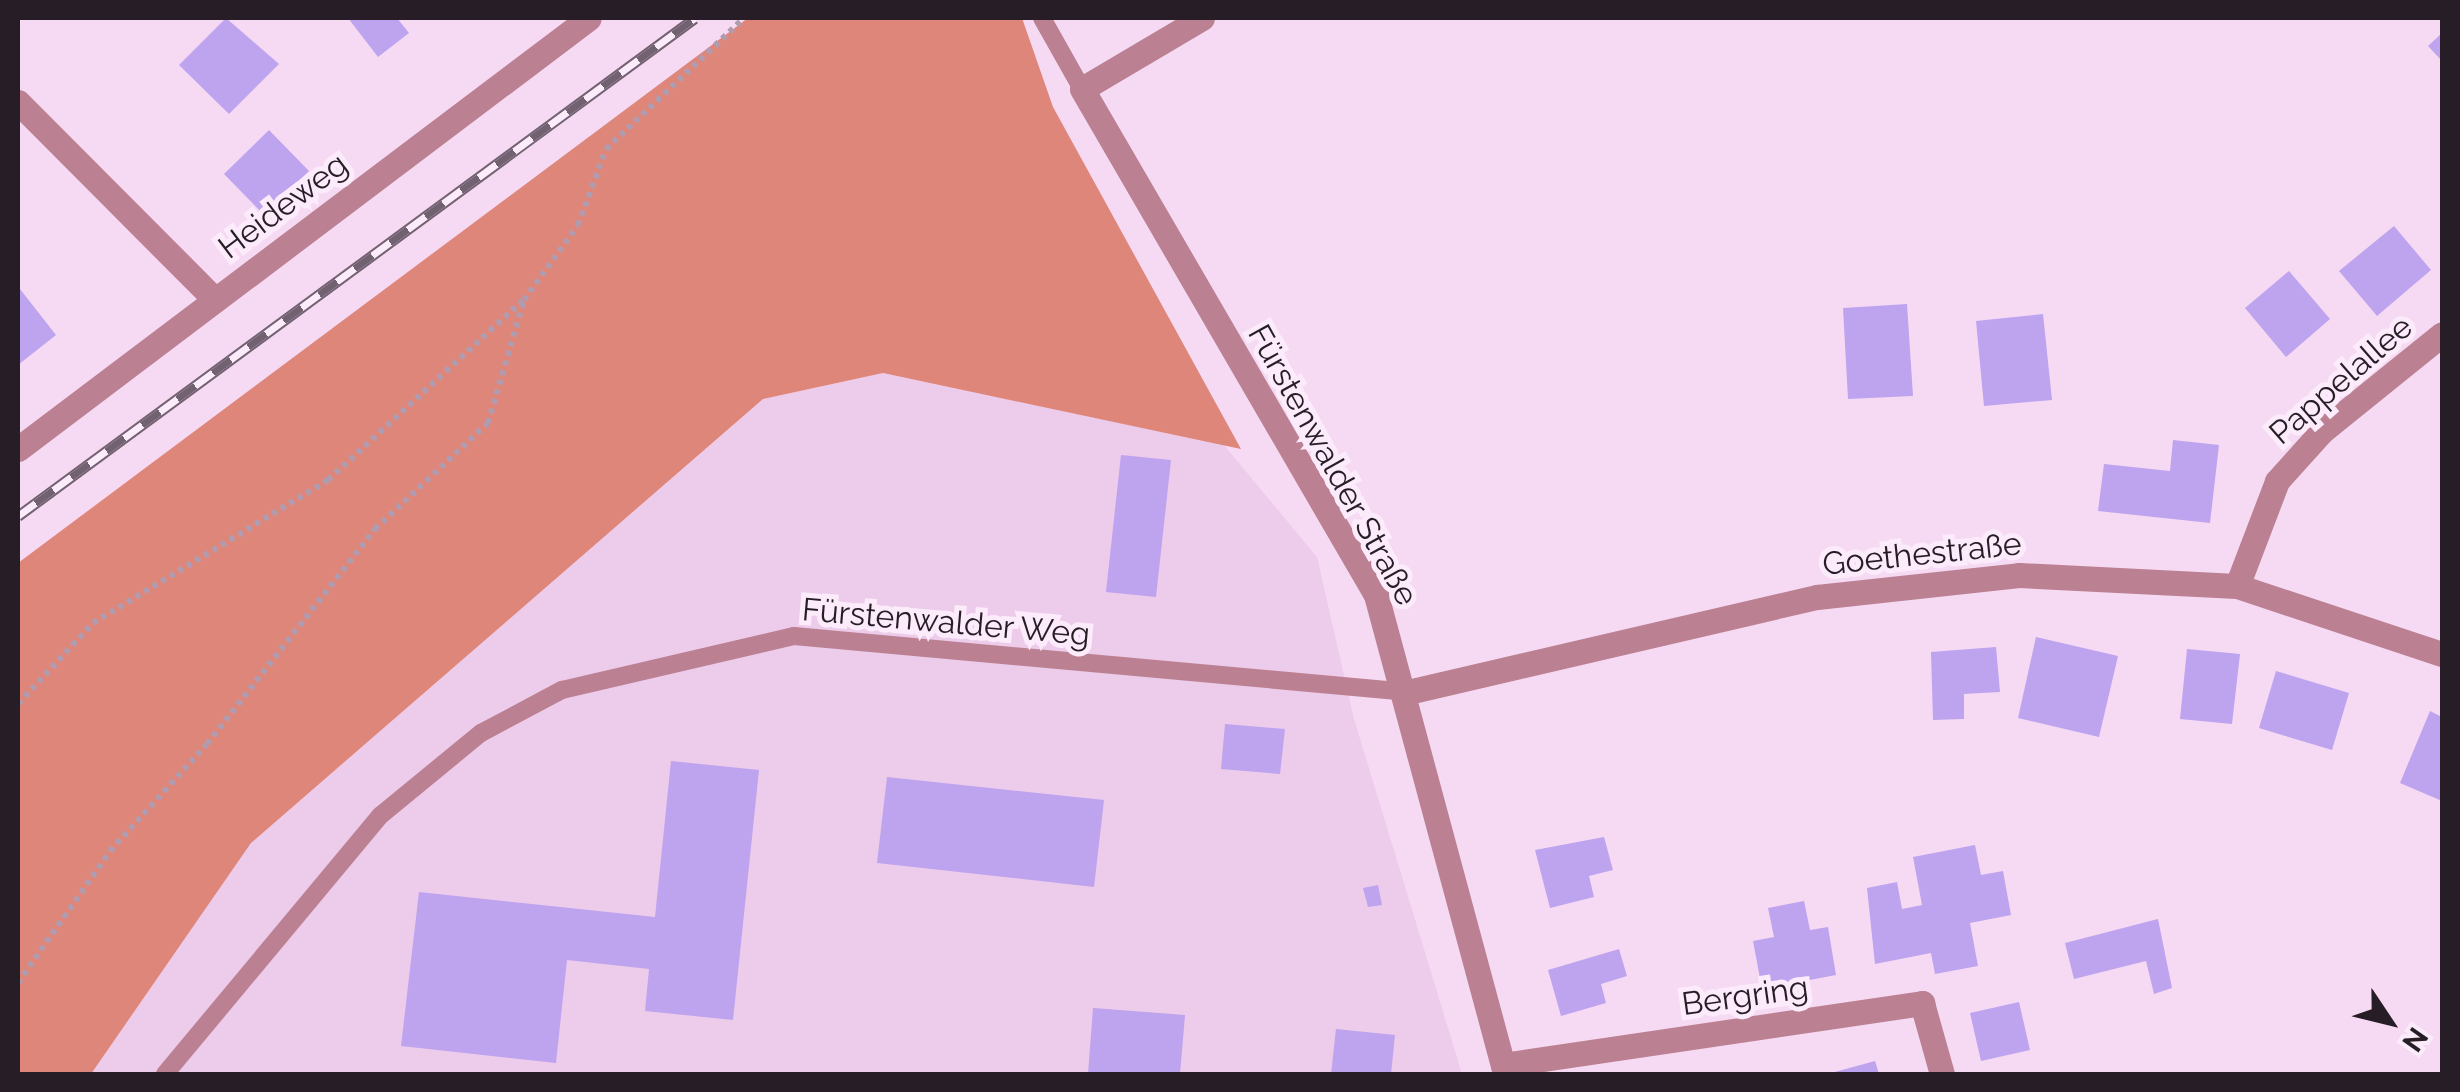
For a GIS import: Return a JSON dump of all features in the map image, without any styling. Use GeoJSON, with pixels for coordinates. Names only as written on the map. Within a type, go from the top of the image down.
{"type":"FeatureCollection","features":[{"type":"Feature","properties":{"kind":"street","name":"Heideweg"},"geometry":{"type":"LineString","coordinates":[[18,448],[212,298],[589,18]]}},
{"type":"Feature","properties":{"kind":"street"},"geometry":{"type":"LineString","coordinates":[[1082,89],[1202,18]]}},
{"type":"Feature","properties":{"kind":"street","name":"Fürstenwalder Straße"},"geometry":{"type":"LineString","coordinates":[[1082,89],[1376,596],[1408,692],[1504,1070]]}},
{"type":"Feature","properties":{"kind":"street"},"geometry":{"type":"LineString","coordinates":[[18,102],[212,298]]}},
{"type":"Feature","properties":{"kind":"street","name":"Pappelallee"},"geometry":{"type":"LineString","coordinates":[[2238,586],[2277,481],[2322,431],[2442,334]]}},
{"type":"Feature","properties":{"kind":"street","name":"Goethestraße"},"geometry":{"type":"LineString","coordinates":[[1408,692],[1816,597],[2019,575],[2238,586],[2442,654]]}},
{"type":"Feature","properties":{"kind":"street","name":"Bergring"},"geometry":{"type":"LineString","coordinates":[[1504,1070],[1922,1003],[1942,1074]]}},
{"type":"Feature","properties":{"kind":"lane"},"geometry":{"type":"LineString","coordinates":[[1042,18],[1082,89]]}},
{"type":"Feature","properties":{"kind":"lane","name":"Fürstenwalder Weg"},"geometry":{"type":"LineString","coordinates":[[166,1074],[380,815],[481,733],[562,690],[794,636],[1408,692]]}},
{"type":"Feature","properties":{"kind":"path"},"geometry":{"type":"LineString","coordinates":[[18,704],[92,623],[328,480],[524,300],[578,225],[606,148],[744,18]]}},
{"type":"Feature","properties":{"kind":"path"},"geometry":{"type":"LineString","coordinates":[[18,983],[110,851],[375,529],[488,423],[524,300]]}},
{"type":"Feature","properties":{"kind":"shaded area"},"geometry":{"type":"Polygon","coordinates":[[[748,18],[1022,18],[1053,107],[1241,449],[883,373],[763,399],[251,843],[91,1074],[18,1074],[18,563],[748,18]]]}},
{"type":"Feature","properties":{"kind":"shaded area"},"geometry":{"type":"Polygon","coordinates":[[[883,373],[1224,445],[1317,557],[1354,719],[1462,1074],[91,1074],[251,843],[763,399],[883,373]]]}},
{"type":"Feature","properties":{"kind":"building"},"geometry":{"type":"Polygon","coordinates":[[[226,18],[279,64],[229,114],[179,65],[226,18]]]}},
{"type":"Feature","properties":{"kind":"building"},"geometry":{"type":"Polygon","coordinates":[[[348,18],[397,18],[409,33],[378,57],[348,18]]]}},
{"type":"Feature","properties":{"kind":"building"},"geometry":{"type":"Polygon","coordinates":[[[2442,33],[2442,61],[2428,46],[2442,33]]]}},
{"type":"Feature","properties":{"kind":"building"},"geometry":{"type":"Polygon","coordinates":[[[269,130],[309,171],[264,215],[224,174],[269,130]]]}},
{"type":"Feature","properties":{"kind":"building"},"geometry":{"type":"Polygon","coordinates":[[[2394,226],[2431,270],[2377,316],[2339,271],[2394,226]]]}},
{"type":"Feature","properties":{"kind":"building"},"geometry":{"type":"Polygon","coordinates":[[[2289,271],[2330,319],[2286,357],[2245,308],[2289,271]]]}},
{"type":"Feature","properties":{"kind":"building"},"geometry":{"type":"Polygon","coordinates":[[[18,291],[56,335],[18,365],[18,291]]]}},
{"type":"Feature","properties":{"kind":"building"},"geometry":{"type":"Polygon","coordinates":[[[1907,304],[1913,396],[1848,399],[1843,308],[1907,304]]]}},
{"type":"Feature","properties":{"kind":"building"},"geometry":{"type":"Polygon","coordinates":[[[2043,314],[2052,400],[1984,406],[1976,321],[2043,314]]]}},
{"type":"Feature","properties":{"kind":"building"},"geometry":{"type":"Polygon","coordinates":[[[2173,440],[2219,445],[2210,523],[2098,511],[2104,464],[2170,471],[2173,440]]]}},
{"type":"Feature","properties":{"kind":"building"},"geometry":{"type":"Polygon","coordinates":[[[1121,455],[1171,460],[1156,597],[1106,592],[1121,455]]]}},
{"type":"Feature","properties":{"kind":"building"},"geometry":{"type":"Polygon","coordinates":[[[2036,637],[2118,656],[2099,737],[2018,718],[2036,637]]]}},
{"type":"Feature","properties":{"kind":"building"},"geometry":{"type":"Polygon","coordinates":[[[1996,647],[2000,692],[1964,694],[1964,719],[1933,720],[1931,652],[1996,647]]]}},
{"type":"Feature","properties":{"kind":"building"},"geometry":{"type":"Polygon","coordinates":[[[2187,649],[2240,654],[2232,724],[2180,719],[2187,649]]]}},
{"type":"Feature","properties":{"kind":"building"},"geometry":{"type":"Polygon","coordinates":[[[2276,671],[2349,693],[2332,750],[2259,728],[2276,671]]]}},
{"type":"Feature","properties":{"kind":"building"},"geometry":{"type":"Polygon","coordinates":[[[2430,711],[2442,717],[2442,801],[2400,783],[2430,711]]]}},
{"type":"Feature","properties":{"kind":"building"},"geometry":{"type":"Polygon","coordinates":[[[1225,724],[1285,729],[1280,774],[1221,769],[1225,724]]]}},
{"type":"Feature","properties":{"kind":"building"},"geometry":{"type":"Polygon","coordinates":[[[671,761],[759,770],[733,1020],[645,1011],[649,969],[567,960],[556,1063],[401,1046],[419,892],[655,917],[671,761]]]}},
{"type":"Feature","properties":{"kind":"building"},"geometry":{"type":"Polygon","coordinates":[[[887,777],[1104,800],[1094,887],[877,863],[887,777]]]}},
{"type":"Feature","properties":{"kind":"building"},"geometry":{"type":"Polygon","coordinates":[[[1604,837],[1613,870],[1589,876],[1594,897],[1550,908],[1535,850],[1604,837]]]}},
{"type":"Feature","properties":{"kind":"building"},"geometry":{"type":"Polygon","coordinates":[[[1975,845],[1981,875],[2003,871],[2011,915],[1970,923],[1978,966],[1935,974],[1931,953],[1875,964],[1867,888],[1897,882],[1902,909],[1922,905],[1913,857],[1975,845]]]}},
{"type":"Feature","properties":{"kind":"building"},"geometry":{"type":"Polygon","coordinates":[[[1378,885],[1382,905],[1368,907],[1363,888],[1378,885]]]}},
{"type":"Feature","properties":{"kind":"building"},"geometry":{"type":"Polygon","coordinates":[[[1804,901],[1810,930],[1828,927],[1836,975],[1762,989],[1753,941],[1774,937],[1768,908],[1804,901]]]}},
{"type":"Feature","properties":{"kind":"building"},"geometry":{"type":"Polygon","coordinates":[[[2158,919],[2172,988],[2154,994],[2146,961],[2074,979],[2065,943],[2158,919]]]}},
{"type":"Feature","properties":{"kind":"building"},"geometry":{"type":"Polygon","coordinates":[[[1619,949],[1627,976],[1601,984],[1606,1003],[1561,1016],[1548,970],[1619,949]]]}},
{"type":"Feature","properties":{"kind":"building"},"geometry":{"type":"Polygon","coordinates":[[[2019,1002],[2030,1050],[1981,1061],[1970,1013],[2019,1002]]]}},
{"type":"Feature","properties":{"kind":"building"},"geometry":{"type":"Polygon","coordinates":[[[1093,1008],[1185,1015],[1180,1074],[1088,1074],[1093,1008]]]}},
{"type":"Feature","properties":{"kind":"building"},"geometry":{"type":"Polygon","coordinates":[[[1336,1029],[1395,1035],[1391,1074],[1331,1074],[1336,1029]]]}},
{"type":"Feature","properties":{"kind":"building"},"geometry":{"type":"Polygon","coordinates":[[[1875,1061],[1879,1074],[1831,1073],[1875,1061]]]}},
{"type":"Feature","properties":{"kind":"railway"},"geometry":{"type":"LineString","coordinates":[[18,516],[695,18]]}}]}
